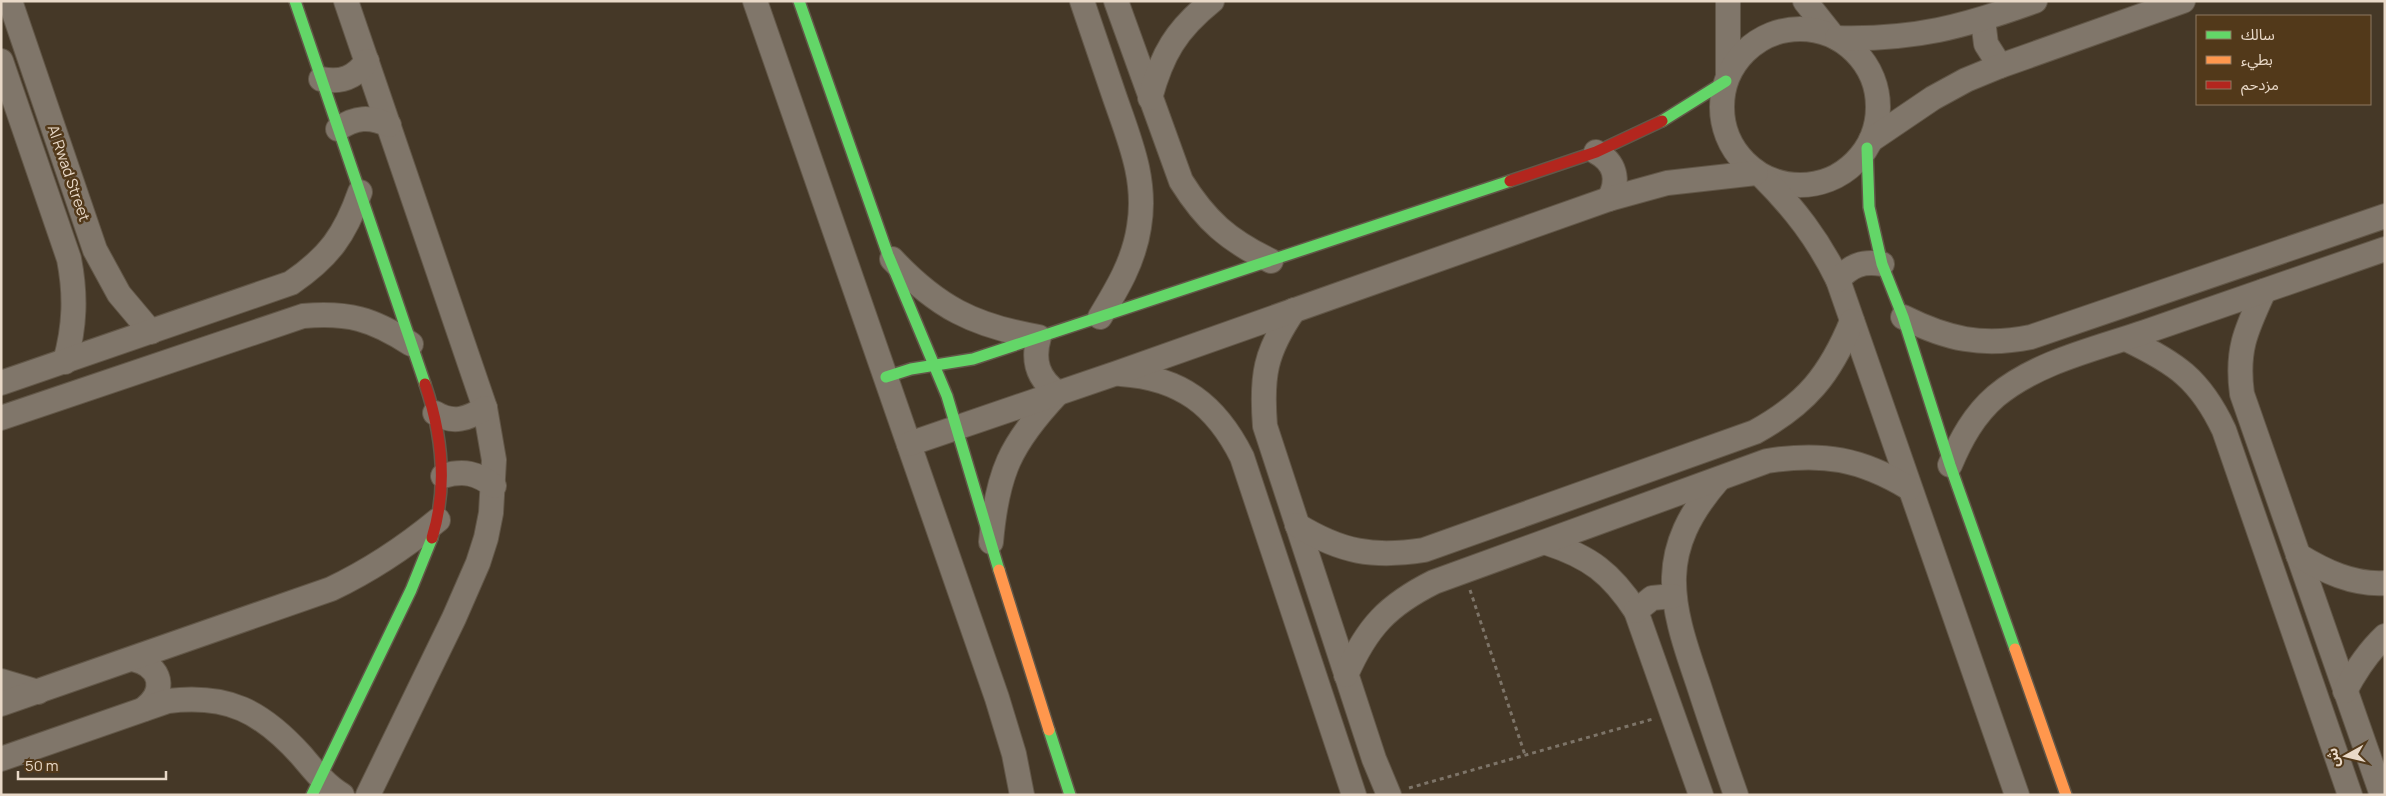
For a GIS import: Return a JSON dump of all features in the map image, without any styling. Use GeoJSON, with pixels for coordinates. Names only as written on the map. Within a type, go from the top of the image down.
{"type":"FeatureCollection","features":[{"type":"Feature","properties":{"kind":"street","name":"Al Rwad Street"},"geometry":{"type":"LineString","coordinates":[[10,1],[95,250],[119,294],[152,332]]}},
{"type":"Feature","properties":{"kind":"street"},"geometry":{"type":"LineString","coordinates":[[295,1],[435,413],[440,434],[443,476],[438,520],[422,567],[316,786]]}},
{"type":"Feature","properties":{"kind":"street"},"geometry":{"type":"LineString","coordinates":[[346,1],[485,408],[494,460],[494,486],[486,538],[478,564],[368,795]]}},
{"type":"Feature","properties":{"kind":"street"},"geometry":{"type":"LineString","coordinates":[[755,1],[998,698],[1023,791]]}},
{"type":"Feature","properties":{"kind":"street"},"geometry":{"type":"LineString","coordinates":[[799,1],[888,255],[936,366],[957,428],[991,547],[1068,792]]}},
{"type":"Feature","properties":{"kind":"street"},"geometry":{"type":"LineString","coordinates":[[1082,1],[1138,163],[1142,195],[1139,227],[1132,258],[1100,317]]}},
{"type":"Feature","properties":{"kind":"street"},"geometry":{"type":"LineString","coordinates":[[1116,1],[1169,153],[1181,181],[1193,201],[1218,229],[1243,247],[1271,260]]}},
{"type":"Feature","properties":{"kind":"street"},"geometry":{"type":"LineString","coordinates":[[1150,98],[1158,68],[1172,41],[1192,18],[1212,1]]}},
{"type":"Feature","properties":{"kind":"street"},"geometry":{"type":"LineString","coordinates":[[1728,1],[1727,77],[1721,101],[1723,122],[1729,142],[1740,159],[1759,175],[1806,224],[1824,250],[1838,280],[2017,795]]}},
{"type":"Feature","properties":{"kind":"street"},"geometry":{"type":"LineString","coordinates":[[909,444],[1117,374],[1609,199],[1676,181],[1759,175],[1781,184],[1801,186],[1820,184],[1839,176],[1854,164],[1869,144],[1877,122],[1878,102],[1874,82],[1859,57],[1834,36],[1804,1]]}},
{"type":"Feature","properties":{"kind":"street"},"geometry":{"type":"LineString","coordinates":[[886,377],[911,369],[973,359],[1596,152],[1677,114],[1727,77],[1739,57],[1754,43],[1772,33],[1812,29],[1834,36],[1911,36],[1948,30],[1983,20],[2035,1]]}},
{"type":"Feature","properties":{"kind":"street"},"geometry":{"type":"LineString","coordinates":[[1869,144],[1933,98],[2000,66],[2183,1]]}},
{"type":"Feature","properties":{"kind":"street"},"geometry":{"type":"LineString","coordinates":[[1983,20],[1986,44],[2000,66]]}},
{"type":"Feature","properties":{"kind":"street","name":"Al Rwad Street"},"geometry":{"type":"LineString","coordinates":[[1,61],[69,259],[74,284],[75,310],[72,337],[64,362]]}},
{"type":"Feature","properties":{"kind":"street"},"geometry":{"type":"LineString","coordinates":[[321,79],[342,80],[361,70],[367,61]]}},
{"type":"Feature","properties":{"kind":"street"},"geometry":{"type":"LineString","coordinates":[[338,129],[357,118],[378,120],[389,125]]}},
{"type":"Feature","properties":{"kind":"street"},"geometry":{"type":"LineString","coordinates":[[1869,144],[1869,207],[1882,264],[1903,318],[1950,465],[2066,795]]}},
{"type":"Feature","properties":{"kind":"street"},"geometry":{"type":"LineString","coordinates":[[1596,152],[1604,156],[1615,172],[1616,181],[1609,199]]}},
{"type":"Feature","properties":{"kind":"street"},"geometry":{"type":"LineString","coordinates":[[1138,163],[1145,165],[1159,163],[1169,153]]}},
{"type":"Feature","properties":{"kind":"street"},"geometry":{"type":"LineString","coordinates":[[1,383],[291,283],[316,266],[336,245],[350,220],[360,192]]}},
{"type":"Feature","properties":{"kind":"street"},"geometry":{"type":"LineString","coordinates":[[1903,318],[1952,337],[1978,342],[2005,342],[2030,337],[2385,216]]}},
{"type":"Feature","properties":{"kind":"street"},"geometry":{"type":"LineString","coordinates":[[1950,465],[1961,440],[1976,416],[1995,397],[2018,381],[2034,373],[2098,348],[2385,249]]}},
{"type":"Feature","properties":{"kind":"street"},"geometry":{"type":"LineString","coordinates":[[69,259],[81,260],[92,255],[95,250]]}},
{"type":"Feature","properties":{"kind":"street"},"geometry":{"type":"LineString","coordinates":[[888,255],[912,280],[939,302],[970,319],[1003,331],[1038,337]]}},
{"type":"Feature","properties":{"kind":"street"},"geometry":{"type":"LineString","coordinates":[[1838,280],[1846,270],[1857,264],[1870,262],[1882,264]]}},
{"type":"Feature","properties":{"kind":"street"},"geometry":{"type":"LineString","coordinates":[[291,283],[302,294],[305,308],[303,316]]}},
{"type":"Feature","properties":{"kind":"street"},"geometry":{"type":"LineString","coordinates":[[2264,291],[2242,343],[2239,369],[2242,394],[2382,795]]}},
{"type":"Feature","properties":{"kind":"street"},"geometry":{"type":"LineString","coordinates":[[1294,310],[1277,335],[1266,364],[1263,395],[1265,426],[1374,759],[1389,794]]}},
{"type":"Feature","properties":{"kind":"street"},"geometry":{"type":"LineString","coordinates":[[1,418],[303,316],[332,314],[360,318],[387,328],[411,344]]}},
{"type":"Feature","properties":{"kind":"street"},"geometry":{"type":"LineString","coordinates":[[2086,318],[2083,331],[2084,336],[2088,342],[2098,348]]}},
{"type":"Feature","properties":{"kind":"street"},"geometry":{"type":"LineString","coordinates":[[1297,525],[1345,549],[1371,554],[1397,554],[1424,550],[1755,432],[1781,417],[1805,398],[1825,376],[1840,350],[1852,321]]}},
{"type":"Feature","properties":{"kind":"street"},"geometry":{"type":"LineString","coordinates":[[1038,337],[1035,350],[1036,363],[1040,375],[1048,386],[1058,393]]}},
{"type":"Feature","properties":{"kind":"street"},"geometry":{"type":"LineString","coordinates":[[2126,339],[2176,366],[2196,384],[2212,406],[2224,430],[2350,795]]}},
{"type":"Feature","properties":{"kind":"street"},"geometry":{"type":"LineString","coordinates":[[1117,374],[1152,378],[1169,383],[1193,396],[1214,413],[1230,434],[1242,458],[1354,795]]}},
{"type":"Feature","properties":{"kind":"street"},"geometry":{"type":"LineString","coordinates":[[991,547],[1000,481],[1014,449],[1033,420],[1058,393]]}},
{"type":"Feature","properties":{"kind":"street"},"geometry":{"type":"LineString","coordinates":[[435,413],[444,419],[459,420],[472,416],[485,408]]}},
{"type":"Feature","properties":{"kind":"street"},"geometry":{"type":"LineString","coordinates":[[2224,430],[2234,418],[2245,417],[2250,420]]}},
{"type":"Feature","properties":{"kind":"street"},"geometry":{"type":"LineString","coordinates":[[1230,434],[1246,424],[1265,426]]}},
{"type":"Feature","properties":{"kind":"street"},"geometry":{"type":"LineString","coordinates":[[1755,432],[1766,441],[1769,454],[1767,461]]}},
{"type":"Feature","properties":{"kind":"street"},"geometry":{"type":"LineString","coordinates":[[1346,675],[1357,650],[1371,627],[1390,608],[1434,582],[1767,461],[1796,456],[1846,460],[1883,473],[1909,488]]}},
{"type":"Feature","properties":{"kind":"street"},"geometry":{"type":"LineString","coordinates":[[443,476],[456,472],[470,473],[494,486]]}},
{"type":"Feature","properties":{"kind":"street"},"geometry":{"type":"LineString","coordinates":[[1721,477],[1699,502],[1684,531],[1675,562],[1673,596],[1681,636],[1736,795]]}},
{"type":"Feature","properties":{"kind":"street"},"geometry":{"type":"LineString","coordinates":[[1,704],[331,589],[370,570],[405,547],[438,520]]}},
{"type":"Feature","properties":{"kind":"street"},"geometry":{"type":"LineString","coordinates":[[1547,542],[1574,551],[1599,566],[1620,587],[1636,611],[1701,795]]}},
{"type":"Feature","properties":{"kind":"street"},"geometry":{"type":"LineString","coordinates":[[1424,550],[1423,566],[1425,573],[1434,582]]}},
{"type":"Feature","properties":{"kind":"street"},"geometry":{"type":"LineString","coordinates":[[2298,554],[2337,575],[2358,581],[2385,583]]}},
{"type":"Feature","properties":{"kind":"street"},"geometry":{"type":"LineString","coordinates":[[1636,611],[1652,598],[1673,596]]}},
{"type":"Feature","properties":{"kind":"street"},"geometry":{"type":"LineString","coordinates":[[2345,691],[2356,669],[2385,636]]}},
{"type":"Feature","properties":{"kind":"street"},"geometry":{"type":"LineString","coordinates":[[133,659],[144,662],[154,669],[158,680],[158,691],[153,702],[144,709]]}},
{"type":"Feature","properties":{"kind":"street"},"geometry":{"type":"LineString","coordinates":[[1,681],[38,692]]}},
{"type":"Feature","properties":{"kind":"street"},"geometry":{"type":"LineString","coordinates":[[1,759],[144,709],[168,702],[194,698],[220,701],[244,708],[266,721],[279,732],[316,786],[342,795]]}},
{"type":"Feature","properties":{"kind":"path"},"geometry":{"type":"LineString","coordinates":[[1464,571],[1525,755]]}},
{"type":"Feature","properties":{"kind":"path"},"geometry":{"type":"LineString","coordinates":[[1389,794],[1673,713]]}},
{"type":"Feature","properties":{"kind":"traffic: fast"},"geometry":{"type":"LineString","coordinates":[[295,1],[425,384]]}},
{"type":"Feature","properties":{"kind":"traffic: fast"},"geometry":{"type":"LineString","coordinates":[[799,1],[888,255],[947,396],[999,570]]}},
{"type":"Feature","properties":{"kind":"traffic: fast"},"geometry":{"type":"LineString","coordinates":[[1662,121],[1726,81]]}},
{"type":"Feature","properties":{"kind":"traffic: fast"},"geometry":{"type":"LineString","coordinates":[[1867,148],[1869,207],[1882,264],[1903,317],[1950,465],[2015,649]]}},
{"type":"Feature","properties":{"kind":"traffic: fast"},"geometry":{"type":"LineString","coordinates":[[886,377],[911,369],[973,359],[1510,181]]}},
{"type":"Feature","properties":{"kind":"traffic: fast"},"geometry":{"type":"LineString","coordinates":[[312,795],[411,590],[432,538]]}},
{"type":"Feature","properties":{"kind":"traffic: fast"},"geometry":{"type":"LineString","coordinates":[[1049,730],[1070,795]]}},
{"type":"Feature","properties":{"kind":"traffic: slow"},"geometry":{"type":"LineString","coordinates":[[999,570],[1049,730]]}},
{"type":"Feature","properties":{"kind":"traffic: slow"},"geometry":{"type":"LineString","coordinates":[[2015,649],[2066,795]]}},
{"type":"Feature","properties":{"kind":"traffic: jam"},"geometry":{"type":"LineString","coordinates":[[1510,181],[1596,152],[1662,121]]}},
{"type":"Feature","properties":{"kind":"traffic: jam"},"geometry":{"type":"LineString","coordinates":[[425,384],[436,422],[441,461],[440,499],[432,538]]}}]}
